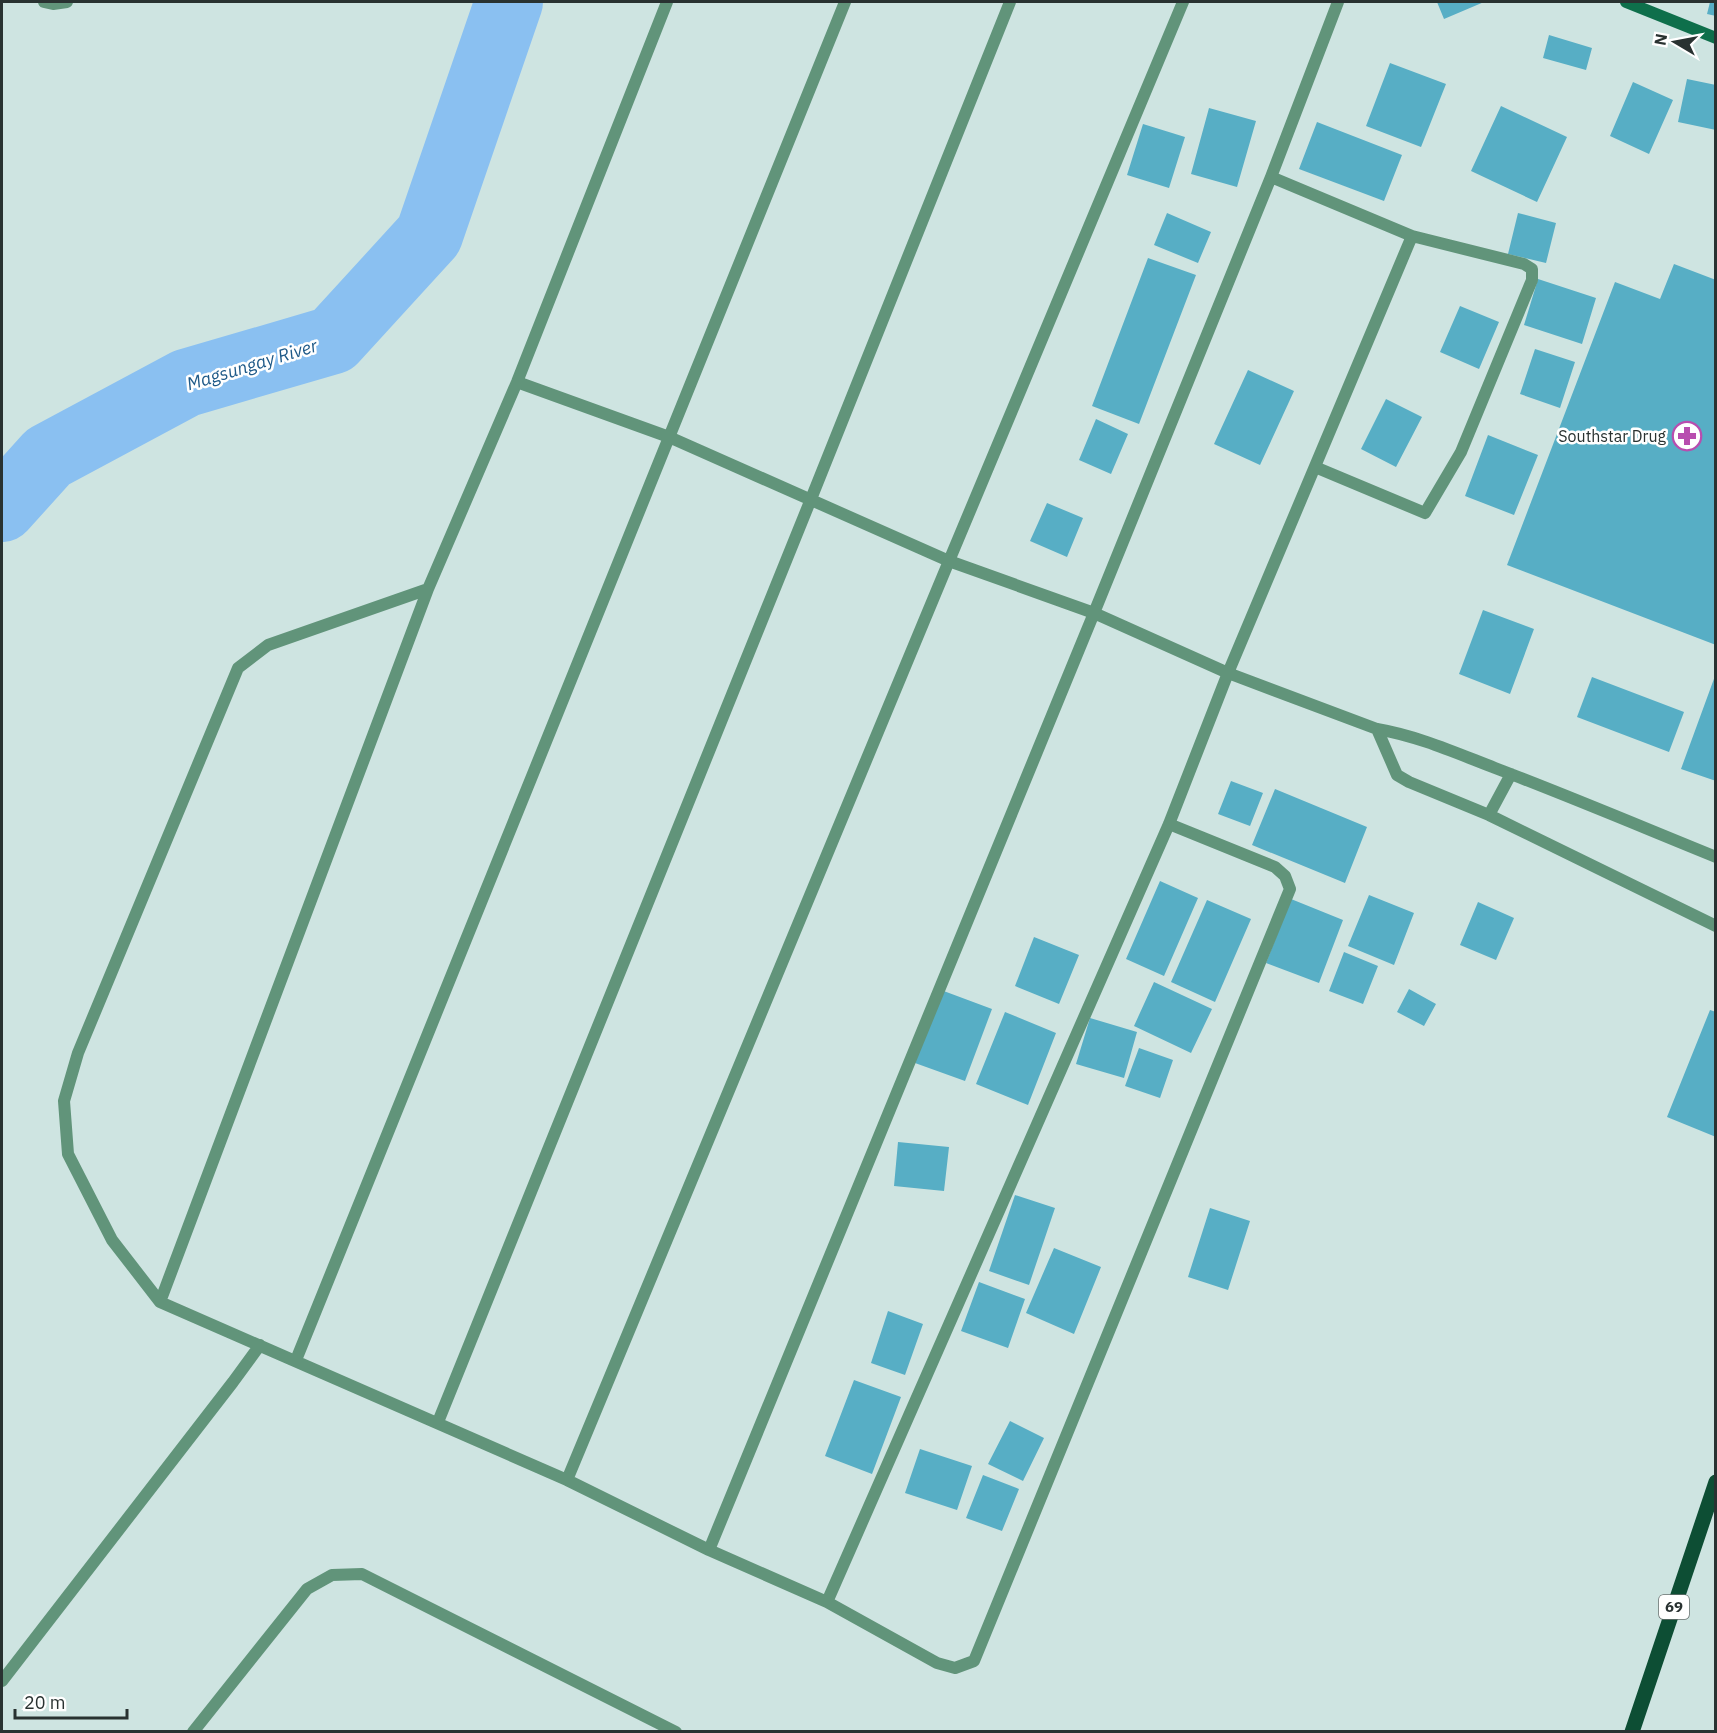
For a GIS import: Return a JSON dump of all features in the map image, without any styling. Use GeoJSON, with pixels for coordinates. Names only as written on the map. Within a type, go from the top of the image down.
{"type":"FeatureCollection","features":[{"type":"Feature","properties":{"kind":"main road","name":"69"},"geometry":{"type":"LineString","coordinates":[[1632,1731],[1716,1482]]}},
{"type":"Feature","properties":{"kind":"street"},"geometry":{"type":"LineString","coordinates":[[44,2],[52,4],[68,2]]}},
{"type":"Feature","properties":{"kind":"street"},"geometry":{"type":"LineString","coordinates":[[160,1302],[428,589],[517,382],[667,2]]}},
{"type":"Feature","properties":{"kind":"street"},"geometry":{"type":"LineString","coordinates":[[296,1360],[845,2]]}},
{"type":"Feature","properties":{"kind":"street"},"geometry":{"type":"LineString","coordinates":[[438,1422],[1011,2]]}},
{"type":"Feature","properties":{"kind":"street"},"geometry":{"type":"LineString","coordinates":[[567,1480],[1183,2]]}},
{"type":"Feature","properties":{"kind":"street"},"geometry":{"type":"LineString","coordinates":[[709,1550],[1094,613],[1271,177],[1338,2]]}},
{"type":"Feature","properties":{"kind":"street"},"geometry":{"type":"LineString","coordinates":[[1626,2],[1716,38]]}},
{"type":"Feature","properties":{"kind":"street"},"geometry":{"type":"LineString","coordinates":[[1271,177],[1412,236],[1524,264],[1532,269],[1532,280],[1461,452],[1425,513],[1314,467]]}},
{"type":"Feature","properties":{"kind":"street"},"geometry":{"type":"LineString","coordinates":[[827,1602],[1169,824],[1228,673],[1412,236]]}},
{"type":"Feature","properties":{"kind":"street"},"geometry":{"type":"LineString","coordinates":[[517,382],[669,437],[949,561],[1094,613],[1228,673],[1377,729],[1418,739],[1511,774],[1716,857]]}},
{"type":"Feature","properties":{"kind":"street"},"geometry":{"type":"LineString","coordinates":[[428,589],[268,645],[238,668],[78,1053],[64,1101],[68,1154],[112,1240],[160,1302],[567,1480],[709,1550],[827,1602],[937,1663],[955,1668],[974,1661],[1290,889],[1286,876],[1275,867],[1169,824]]}},
{"type":"Feature","properties":{"kind":"street"},"geometry":{"type":"LineString","coordinates":[[1377,729],[1397,775],[1409,782],[1489,815],[1716,926]]}},
{"type":"Feature","properties":{"kind":"street"},"geometry":{"type":"LineString","coordinates":[[1489,815],[1511,774]]}},
{"type":"Feature","properties":{"kind":"street"},"geometry":{"type":"LineString","coordinates":[[2,1682],[260,1345]]}},
{"type":"Feature","properties":{"kind":"street"},"geometry":{"type":"LineString","coordinates":[[193,1731],[307,1588],[332,1575],[362,1574],[676,1731]]}},
{"type":"Feature","properties":{"kind":"building"},"geometry":{"type":"Polygon","coordinates":[[[1437,2],[1484,2],[1444,19],[1437,2]]]}},
{"type":"Feature","properties":{"kind":"building"},"geometry":{"type":"Polygon","coordinates":[[[1710,2],[1716,2],[1716,16],[1707,14],[1710,2]]]}},
{"type":"Feature","properties":{"kind":"building"},"geometry":{"type":"Polygon","coordinates":[[[1549,35],[1592,48],[1586,70],[1543,58],[1549,35]]]}},
{"type":"Feature","properties":{"kind":"building"},"geometry":{"type":"Polygon","coordinates":[[[1390,63],[1446,84],[1421,147],[1366,126],[1390,63]]]}},
{"type":"Feature","properties":{"kind":"building"},"geometry":{"type":"Polygon","coordinates":[[[1687,79],[1716,85],[1716,130],[1678,122],[1687,79]]]}},
{"type":"Feature","properties":{"kind":"building"},"geometry":{"type":"Polygon","coordinates":[[[1633,82],[1673,100],[1649,154],[1610,136],[1633,82]]]}},
{"type":"Feature","properties":{"kind":"building"},"geometry":{"type":"Polygon","coordinates":[[[1501,106],[1567,137],[1537,202],[1471,171],[1501,106]]]}},
{"type":"Feature","properties":{"kind":"building"},"geometry":{"type":"Polygon","coordinates":[[[1209,108],[1256,121],[1237,187],[1191,174],[1209,108]]]}},
{"type":"Feature","properties":{"kind":"building"},"geometry":{"type":"Polygon","coordinates":[[[1317,122],[1402,155],[1384,201],[1299,169],[1317,122]]]}},
{"type":"Feature","properties":{"kind":"building"},"geometry":{"type":"Polygon","coordinates":[[[1143,124],[1185,137],[1169,188],[1127,175],[1143,124]]]}},
{"type":"Feature","properties":{"kind":"building"},"geometry":{"type":"Polygon","coordinates":[[[1167,213],[1211,232],[1198,263],[1154,245],[1167,213]]]}},
{"type":"Feature","properties":{"kind":"building"},"geometry":{"type":"Polygon","coordinates":[[[1518,213],[1556,223],[1546,263],[1508,254],[1518,213]]]}},
{"type":"Feature","properties":{"kind":"building"},"geometry":{"type":"Polygon","coordinates":[[[1148,258],[1196,275],[1139,424],[1092,406],[1148,258]]]}},
{"type":"Feature","properties":{"kind":"building"},"geometry":{"type":"Polygon","coordinates":[[[1674,264],[1716,280],[1716,645],[1507,565],[1615,282],[1660,299],[1674,264]]]}},
{"type":"Feature","properties":{"kind":"building"},"geometry":{"type":"Polygon","coordinates":[[[1538,279],[1596,298],[1582,344],[1524,325],[1538,279]]]}},
{"type":"Feature","properties":{"kind":"building"},"geometry":{"type":"Polygon","coordinates":[[[1460,306],[1499,322],[1479,369],[1440,352],[1460,306]]]}},
{"type":"Feature","properties":{"kind":"building"},"geometry":{"type":"Polygon","coordinates":[[[1535,349],[1575,362],[1560,408],[1520,394],[1535,349]]]}},
{"type":"Feature","properties":{"kind":"building"},"geometry":{"type":"Polygon","coordinates":[[[1248,370],[1294,391],[1260,465],[1214,444],[1248,370]]]}},
{"type":"Feature","properties":{"kind":"building"},"geometry":{"type":"Polygon","coordinates":[[[1386,399],[1422,417],[1396,467],[1361,449],[1386,399]]]}},
{"type":"Feature","properties":{"kind":"building"},"geometry":{"type":"Polygon","coordinates":[[[1096,419],[1128,434],[1111,474],[1079,460],[1096,419]]]}},
{"type":"Feature","properties":{"kind":"building"},"geometry":{"type":"Polygon","coordinates":[[[1488,435],[1538,455],[1514,515],[1465,496],[1488,435]]]}},
{"type":"Feature","properties":{"kind":"building"},"geometry":{"type":"Polygon","coordinates":[[[1047,503],[1083,518],[1067,557],[1030,541],[1047,503]]]}},
{"type":"Feature","properties":{"kind":"building"},"geometry":{"type":"Polygon","coordinates":[[[1483,610],[1534,629],[1510,694],[1459,674],[1483,610]]]}},
{"type":"Feature","properties":{"kind":"building"},"geometry":{"type":"Polygon","coordinates":[[[1716,676],[1716,781],[1681,769],[1716,676]]]}},
{"type":"Feature","properties":{"kind":"building"},"geometry":{"type":"Polygon","coordinates":[[[1592,677],[1684,712],[1669,752],[1577,717],[1592,677]]]}},
{"type":"Feature","properties":{"kind":"building"},"geometry":{"type":"Polygon","coordinates":[[[1231,781],[1263,793],[1250,826],[1218,814],[1231,781]]]}},
{"type":"Feature","properties":{"kind":"building"},"geometry":{"type":"Polygon","coordinates":[[[1275,789],[1367,827],[1345,883],[1252,845],[1275,789]]]}},
{"type":"Feature","properties":{"kind":"building"},"geometry":{"type":"Polygon","coordinates":[[[1160,881],[1198,898],[1164,976],[1126,959],[1160,881]]]}},
{"type":"Feature","properties":{"kind":"building"},"geometry":{"type":"Polygon","coordinates":[[[1369,895],[1414,913],[1394,965],[1348,946],[1369,895]]]}},
{"type":"Feature","properties":{"kind":"building"},"geometry":{"type":"Polygon","coordinates":[[[1291,899],[1343,920],[1319,983],[1266,963],[1291,899]]]}},
{"type":"Feature","properties":{"kind":"building"},"geometry":{"type":"Polygon","coordinates":[[[1207,900],[1251,919],[1215,1002],[1171,982],[1207,900]]]}},
{"type":"Feature","properties":{"kind":"building"},"geometry":{"type":"Polygon","coordinates":[[[1478,902],[1514,918],[1496,960],[1460,945],[1478,902]]]}},
{"type":"Feature","properties":{"kind":"building"},"geometry":{"type":"Polygon","coordinates":[[[1034,937],[1079,955],[1059,1004],[1015,986],[1034,937]]]}},
{"type":"Feature","properties":{"kind":"building"},"geometry":{"type":"Polygon","coordinates":[[[1344,952],[1378,966],[1363,1004],[1329,991],[1344,952]]]}},
{"type":"Feature","properties":{"kind":"building"},"geometry":{"type":"Polygon","coordinates":[[[1154,982],[1212,1009],[1191,1053],[1134,1026],[1154,982]]]}},
{"type":"Feature","properties":{"kind":"building"},"geometry":{"type":"Polygon","coordinates":[[[1409,989],[1436,1004],[1424,1026],[1397,1012],[1409,989]]]}},
{"type":"Feature","properties":{"kind":"building"},"geometry":{"type":"Polygon","coordinates":[[[941,990],[992,1009],[965,1081],[915,1063],[941,990]]]}},
{"type":"Feature","properties":{"kind":"building"},"geometry":{"type":"Polygon","coordinates":[[[1710,1010],[1716,1012],[1716,1137],[1667,1117],[1710,1010]]]}},
{"type":"Feature","properties":{"kind":"building"},"geometry":{"type":"Polygon","coordinates":[[[1005,1012],[1056,1033],[1028,1105],[976,1084],[1005,1012]]]}},
{"type":"Feature","properties":{"kind":"building"},"geometry":{"type":"Polygon","coordinates":[[[1090,1018],[1137,1032],[1124,1078],[1076,1064],[1090,1018]]]}},
{"type":"Feature","properties":{"kind":"building"},"geometry":{"type":"Polygon","coordinates":[[[1139,1048],[1173,1060],[1160,1098],[1125,1086],[1139,1048]]]}},
{"type":"Feature","properties":{"kind":"building"},"geometry":{"type":"Polygon","coordinates":[[[898,1142],[949,1147],[944,1191],[894,1186],[898,1142]]]}},
{"type":"Feature","properties":{"kind":"building"},"geometry":{"type":"Polygon","coordinates":[[[1015,1195],[1055,1208],[1029,1285],[989,1271],[1015,1195]]]}},
{"type":"Feature","properties":{"kind":"building"},"geometry":{"type":"Polygon","coordinates":[[[1210,1208],[1250,1221],[1228,1290],[1188,1277],[1210,1208]]]}},
{"type":"Feature","properties":{"kind":"building"},"geometry":{"type":"Polygon","coordinates":[[[1054,1248],[1101,1267],[1074,1334],[1026,1313],[1054,1248]]]}},
{"type":"Feature","properties":{"kind":"building"},"geometry":{"type":"Polygon","coordinates":[[[979,1282],[1025,1299],[1008,1348],[961,1331],[979,1282]]]}},
{"type":"Feature","properties":{"kind":"building"},"geometry":{"type":"Polygon","coordinates":[[[888,1311],[923,1324],[905,1375],[871,1363],[888,1311]]]}},
{"type":"Feature","properties":{"kind":"building"},"geometry":{"type":"Polygon","coordinates":[[[854,1380],[901,1397],[872,1474],[825,1456],[854,1380]]]}},
{"type":"Feature","properties":{"kind":"building"},"geometry":{"type":"Polygon","coordinates":[[[1010,1421],[1044,1438],[1023,1481],[988,1464],[1010,1421]]]}},
{"type":"Feature","properties":{"kind":"building"},"geometry":{"type":"Polygon","coordinates":[[[920,1449],[972,1466],[957,1510],[905,1493],[920,1449]]]}},
{"type":"Feature","properties":{"kind":"building"},"geometry":{"type":"Polygon","coordinates":[[[983,1475],[1019,1489],[1002,1531],[966,1518],[983,1475]]]}},
{"type":"Feature","properties":{"kind":"waterway","name":"Magsungay River"},"geometry":{"type":"LineString","coordinates":[[2,508],[48,457],[186,383],[333,340],[429,235],[509,2]]}},
{"type":"Feature","properties":{"kind":"place","name":"Southstar Drug"},"geometry":{"type":"Point","coordinates":[1687,436]}}]}
